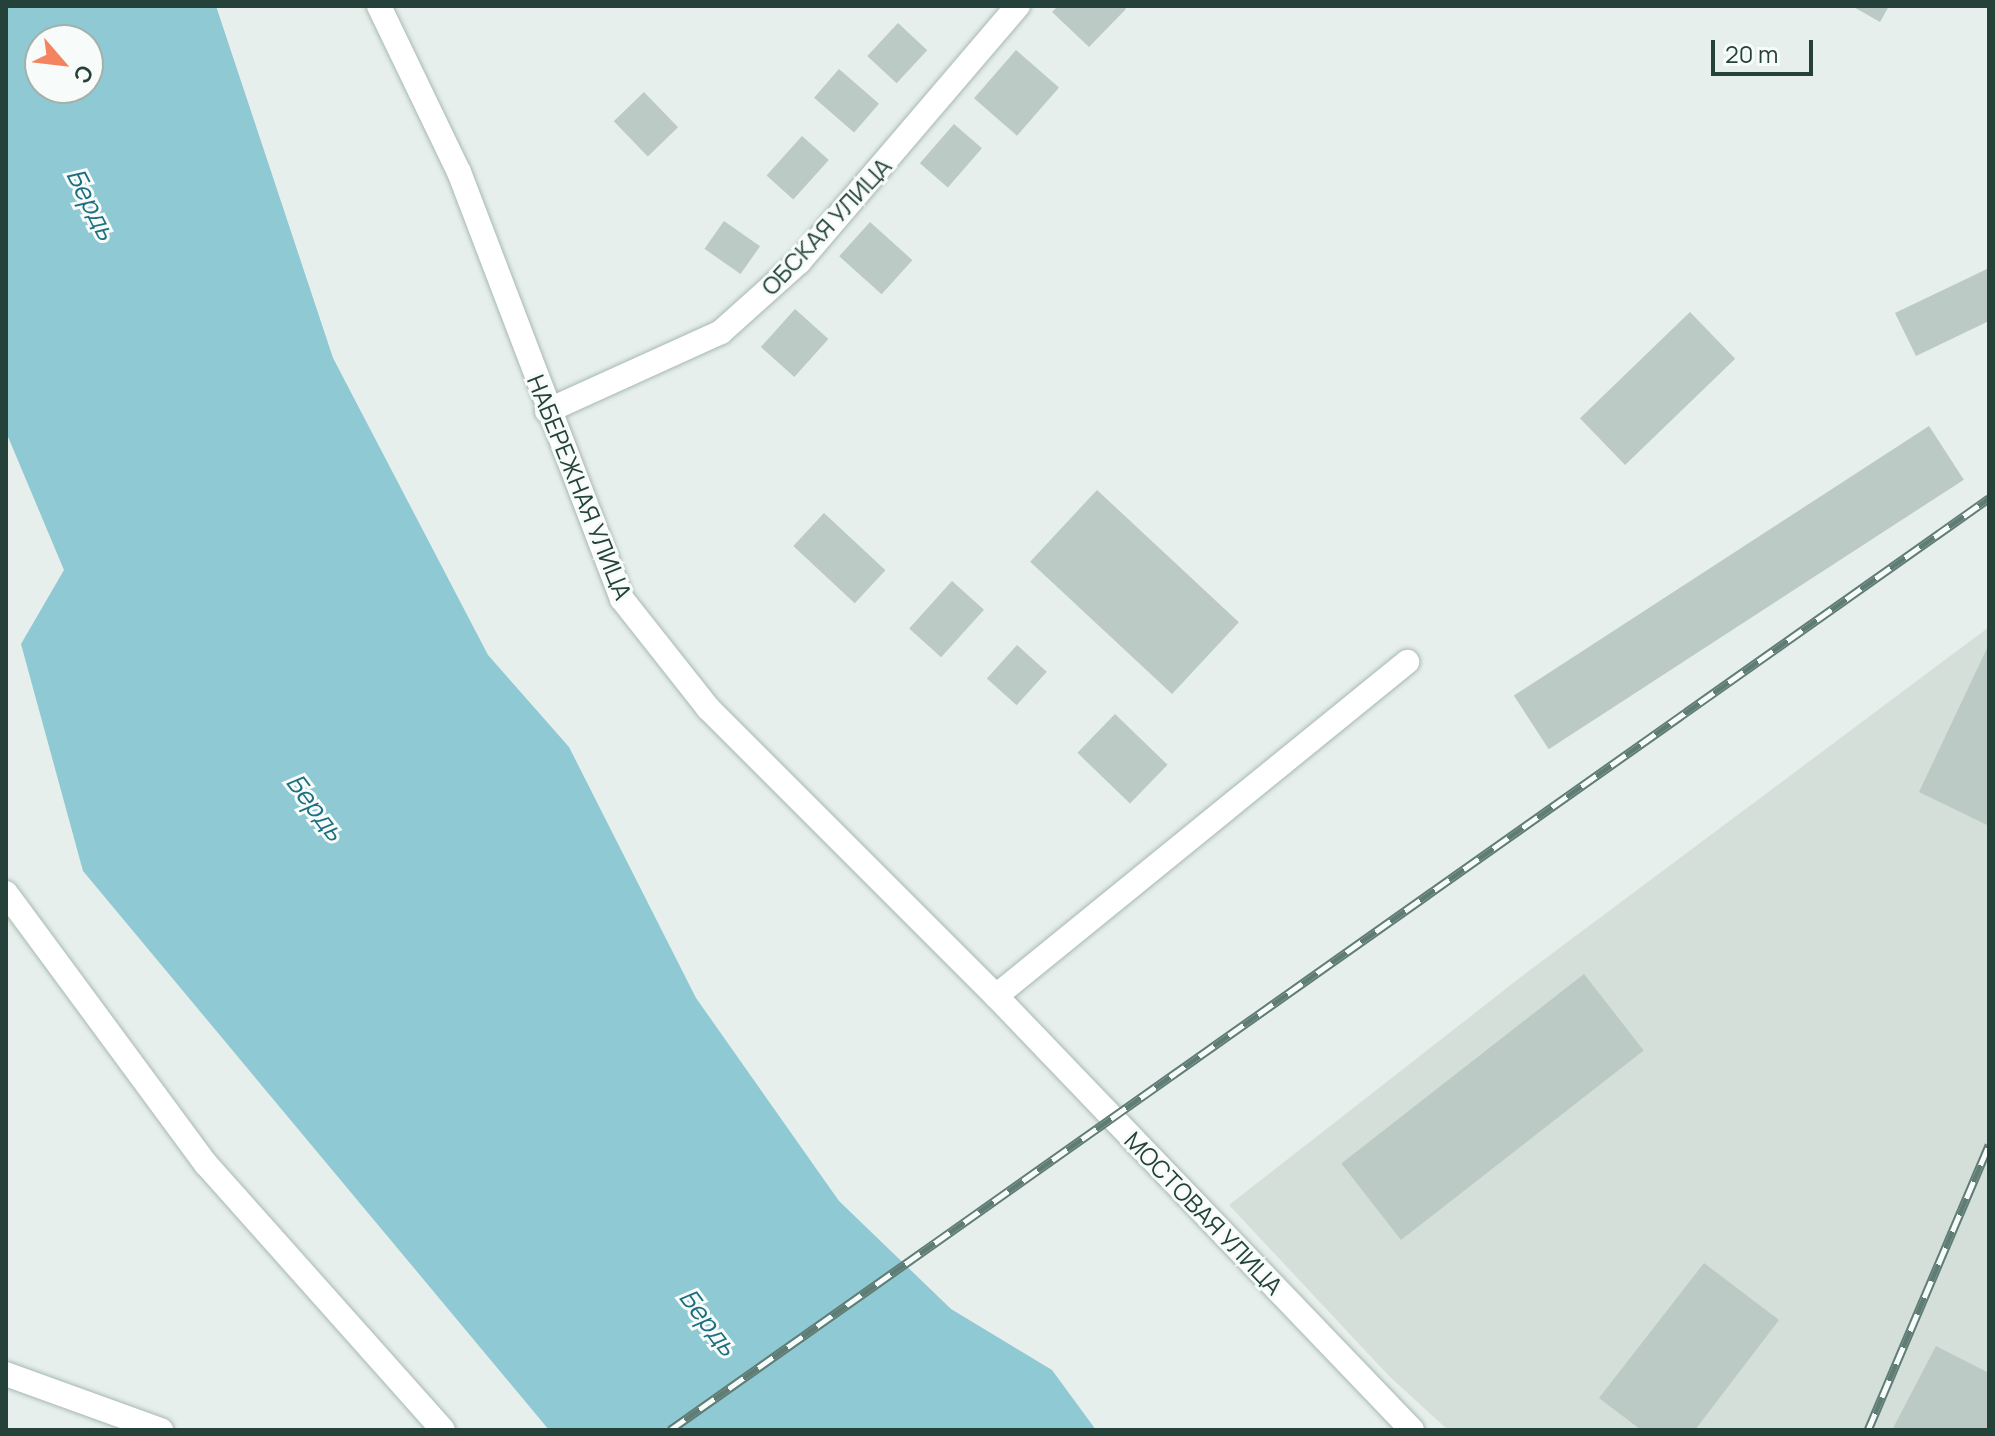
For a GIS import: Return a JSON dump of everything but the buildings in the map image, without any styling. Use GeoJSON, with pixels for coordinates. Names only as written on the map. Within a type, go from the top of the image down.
{"type":"FeatureCollection","features":[{"type":"Feature","properties":{"kind":"street","name":"НАБЕРЕЖНАЯ УЛИЦА"},"geometry":{"type":"LineString","coordinates":[[379,6],[459,172],[547,411],[622,599],[708,708],[996,996]]}},
{"type":"Feature","properties":{"kind":"street","name":"ОБСКАЯ УЛИЦА"},"geometry":{"type":"LineString","coordinates":[[547,411],[721,332],[799,262],[1018,6]]}},
{"type":"Feature","properties":{"kind":"street"},"geometry":{"type":"LineString","coordinates":[[996,996],[1407,662]]}},
{"type":"Feature","properties":{"kind":"street"},"geometry":{"type":"LineString","coordinates":[[6,893],[206,1164],[443,1430]]}},
{"type":"Feature","properties":{"kind":"street","name":"МОСТОВАЯ УЛИЦА"},"geometry":{"type":"LineString","coordinates":[[996,996],[1412,1430]]}},
{"type":"Feature","properties":{"kind":"street"},"geometry":{"type":"LineString","coordinates":[[6,1374],[161,1430]]}},
{"type":"Feature","properties":{"kind":"shaded area"},"geometry":{"type":"Polygon","coordinates":[[[1989,627],[1989,1430],[1448,1430],[1389,1376],[1229,1205],[1530,970],[1989,627]]]}},
{"type":"Feature","properties":{"kind":"water","name":"Бердь"},"geometry":{"type":"Polygon","coordinates":[[[6,6],[216,6],[333,358],[488,655],[569,747],[696,998],[839,1201],[951,1309],[1052,1370],[1096,1430],[549,1430],[83,871],[21,644],[64,570],[6,432],[6,6]]]}},
{"type":"Feature","properties":{"kind":"railway"},"geometry":{"type":"LineString","coordinates":[[670,1430],[1989,498]]}},
{"type":"Feature","properties":{"kind":"railway"},"geometry":{"type":"LineString","coordinates":[[1868,1430],[1989,1145]]}}]}
